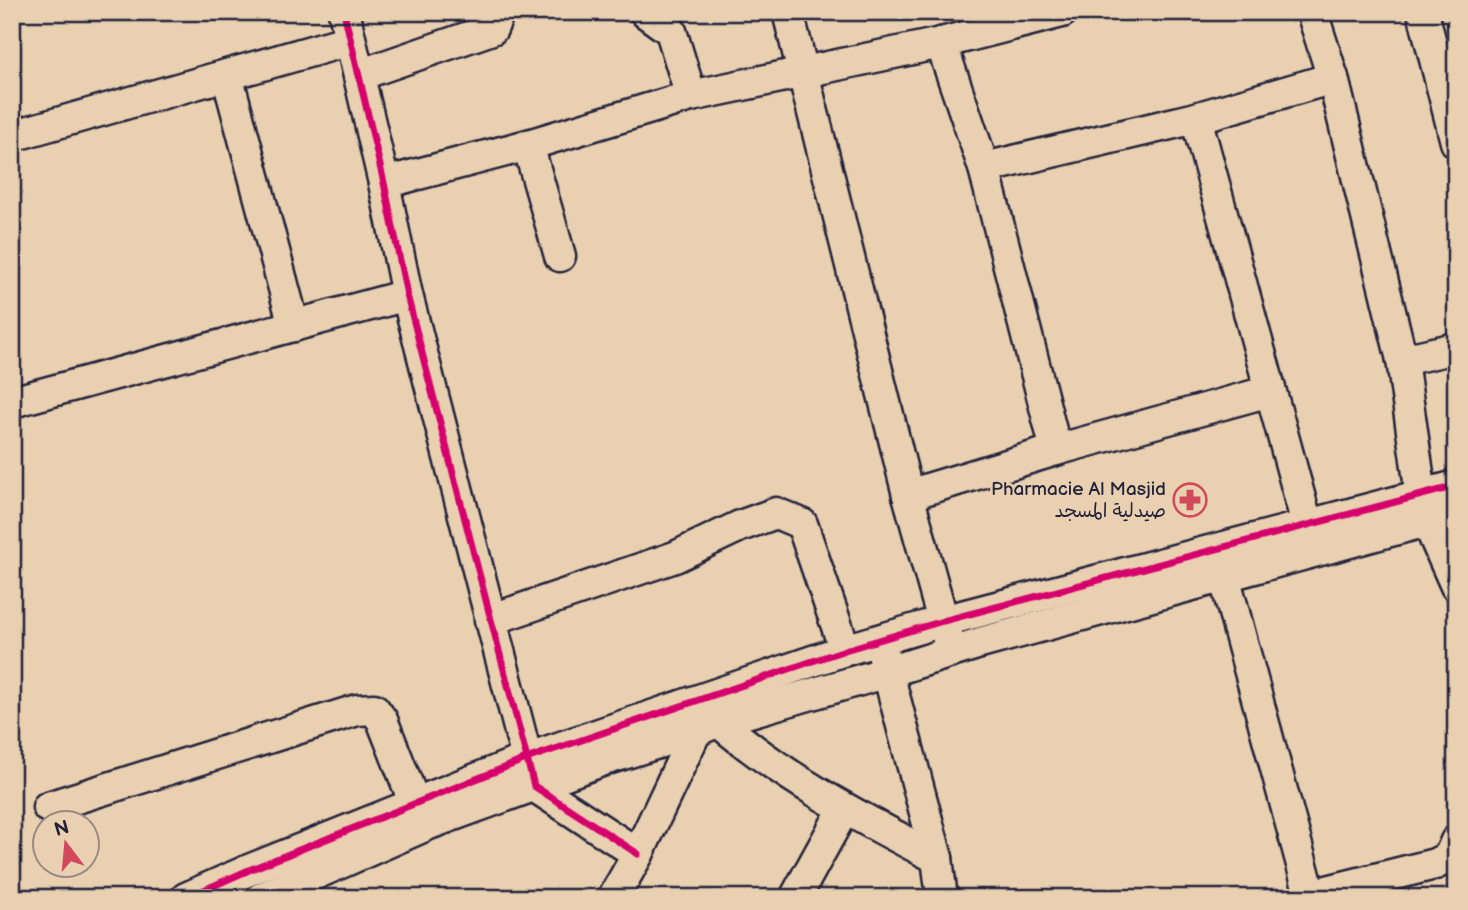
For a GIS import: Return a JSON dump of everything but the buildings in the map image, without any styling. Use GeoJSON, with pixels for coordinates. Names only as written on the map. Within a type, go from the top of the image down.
{"type":"FeatureCollection","features":[{"type":"Feature","properties":{"kind":"street"},"geometry":{"type":"LineString","coordinates":[[359,75],[492,29],[499,12]]}},
{"type":"Feature","properties":{"kind":"street"},"geometry":{"type":"LineString","coordinates":[[645,12],[671,32],[691,96]]}},
{"type":"Feature","properties":{"kind":"street"},"geometry":{"type":"LineString","coordinates":[[788,12],[908,495],[951,652]]}},
{"type":"Feature","properties":{"kind":"street"},"geometry":{"type":"LineString","coordinates":[[384,183],[528,145],[691,96],[941,43],[1062,12]]}},
{"type":"Feature","properties":{"kind":"street"},"geometry":{"type":"LineString","coordinates":[[1312,12],[1333,78],[1402,360],[1424,508],[1456,586]]}},
{"type":"Feature","properties":{"kind":"street"},"geometry":{"type":"LineString","coordinates":[[1423,12],[1447,66],[1456,142]]}},
{"type":"Feature","properties":{"kind":"street"},"geometry":{"type":"LineString","coordinates":[[12,136],[227,75],[347,26],[407,295],[530,773],[638,854]]}},
{"type":"Feature","properties":{"kind":"street"},"geometry":{"type":"LineString","coordinates":[[941,43],[984,168],[1056,450]]}},
{"type":"Feature","properties":{"kind":"street"},"geometry":{"type":"LineString","coordinates":[[227,75],[294,326]]}},
{"type":"Feature","properties":{"kind":"street"},"geometry":{"type":"LineString","coordinates":[[984,168],[1196,118],[1333,78]]}},
{"type":"Feature","properties":{"kind":"street"},"geometry":{"type":"LineString","coordinates":[[1196,118],[1307,524]]}},
{"type":"Feature","properties":{"kind":"street"},"geometry":{"type":"LineString","coordinates":[[528,145],[561,256]]}},
{"type":"Feature","properties":{"kind":"street"},"geometry":{"type":"LineString","coordinates":[[12,401],[407,295]]}},
{"type":"Feature","properties":{"kind":"street"},"geometry":{"type":"LineString","coordinates":[[1402,360],[1456,348]]}},
{"type":"Feature","properties":{"kind":"street"},"geometry":{"type":"LineString","coordinates":[[908,495],[1056,450],[1270,391]]}},
{"type":"Feature","properties":{"kind":"street"},"geometry":{"type":"LineString","coordinates":[[186,898],[256,889],[429,824],[530,773],[845,650],[943,621],[1220,562],[1424,508],[1456,486]]}},
{"type":"Feature","properties":{"kind":"street"},"geometry":{"type":"LineString","coordinates":[[256,889],[415,804],[530,773],[604,760],[888,672],[1220,562],[1307,524],[1424,508],[1456,513]]}},
{"type":"Feature","properties":{"kind":"street"},"geometry":{"type":"LineString","coordinates":[[490,620],[675,557],[740,526],[776,513],[802,524],[845,650]]}},
{"type":"Feature","properties":{"kind":"street"},"geometry":{"type":"LineString","coordinates":[[1220,562],[1311,897],[1436,864],[1449,857],[1456,841]]}},
{"type":"Feature","properties":{"kind":"street"},"geometry":{"type":"LineString","coordinates":[[880,640],[937,858],[942,898]]}},
{"type":"Feature","properties":{"kind":"street"},"geometry":{"type":"LineString","coordinates":[[48,807],[357,710],[374,709],[382,719],[415,804]]}},
{"type":"Feature","properties":{"kind":"street"},"geometry":{"type":"LineString","coordinates":[[707,726],[734,735],[844,809],[937,858]]}},
{"type":"Feature","properties":{"kind":"street"},"geometry":{"type":"LineString","coordinates":[[613,898],[707,726]]}},
{"type":"Feature","properties":{"kind":"street"},"geometry":{"type":"LineString","coordinates":[[795,898],[844,809]]}},
{"type":"Feature","properties":{"kind":"cycle path"},"geometry":{"type":"LineString","coordinates":[[344,12],[407,295],[534,786],[638,854]]}},
{"type":"Feature","properties":{"kind":"cycle path"},"geometry":{"type":"LineString","coordinates":[[186,898],[526,759],[845,650],[943,621],[1456,486]]}},
{"type":"Feature","properties":{"kind":"place","name":"Pharmacie Al Masjid صيدلية المسجد"},"geometry":{"type":"Point","coordinates":[1190,500]}}]}
